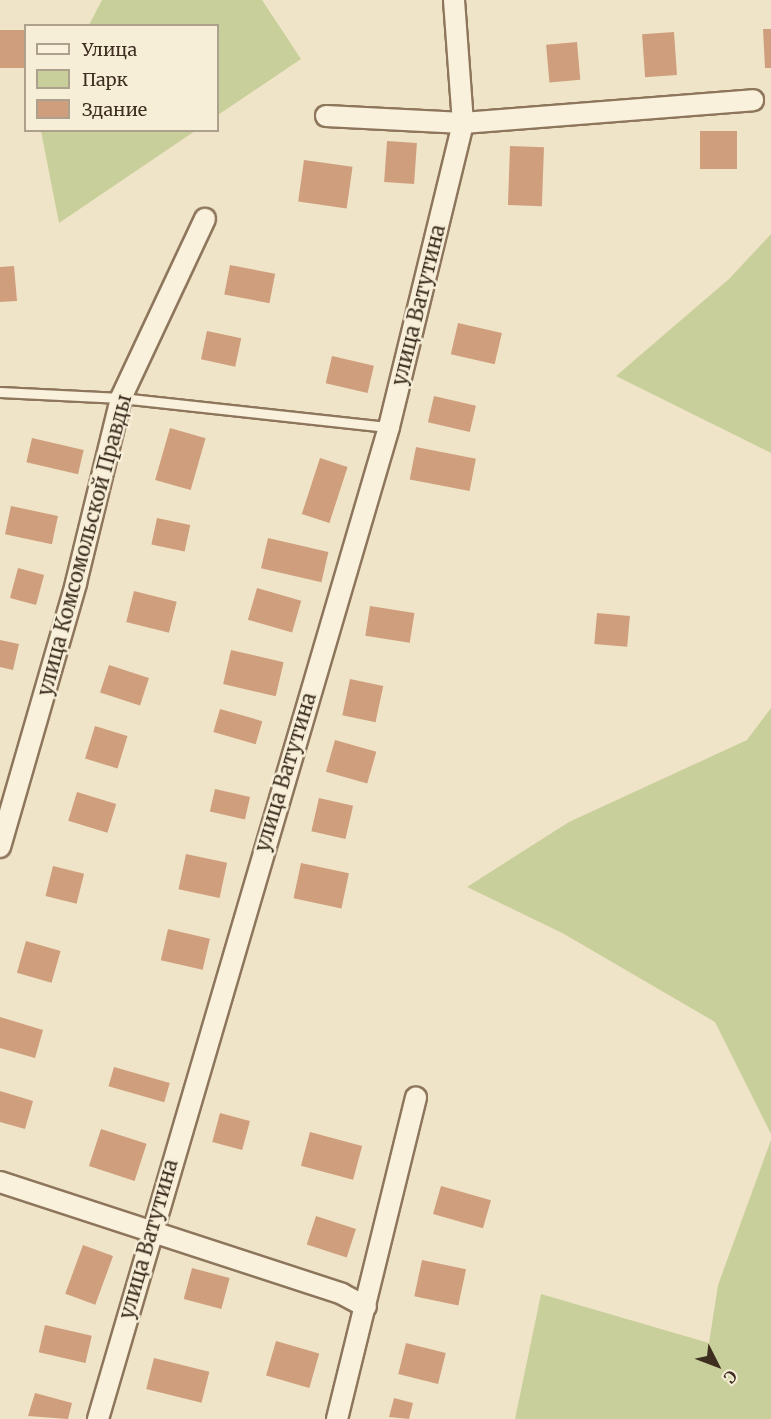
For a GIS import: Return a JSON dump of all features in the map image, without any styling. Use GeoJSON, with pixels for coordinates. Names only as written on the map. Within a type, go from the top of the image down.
{"type":"FeatureCollection","features":[{"type":"Feature","properties":{"kind":"street","name":"улица Ватутина"},"geometry":{"type":"LineString","coordinates":[[98,1419],[149,1232],[389,427],[463,123],[454,0]]}},
{"type":"Feature","properties":{"kind":"street"},"geometry":{"type":"LineString","coordinates":[[326,117],[463,123],[753,100]]}},
{"type":"Feature","properties":{"kind":"street","name":"улица Комсомольской Правды"},"geometry":{"type":"LineString","coordinates":[[0,847],[76,583],[121,398],[205,219]]}},
{"type":"Feature","properties":{"kind":"street"},"geometry":{"type":"LineString","coordinates":[[337,1419],[416,1098]]}},
{"type":"Feature","properties":{"kind":"street"},"geometry":{"type":"LineString","coordinates":[[0,1182],[342,1294],[366,1307]]}},
{"type":"Feature","properties":{"kind":"lane"},"geometry":{"type":"LineString","coordinates":[[0,392],[121,398],[389,427]]}},
{"type":"Feature","properties":{"kind":"green space"},"geometry":{"type":"Polygon","coordinates":[[[102,0],[262,0],[301,59],[219,114],[219,24],[90,24],[102,0]]]}},
{"type":"Feature","properties":{"kind":"green space"},"geometry":{"type":"Polygon","coordinates":[[[41,132],[194,132],[59,223],[41,132]]]}},
{"type":"Feature","properties":{"kind":"green space"},"geometry":{"type":"Polygon","coordinates":[[[771,234],[771,453],[616,376],[729,279],[771,234]]]}},
{"type":"Feature","properties":{"kind":"green space"},"geometry":{"type":"Polygon","coordinates":[[[771,708],[771,1134],[715,1022],[564,934],[467,887],[569,822],[747,740],[771,708]]]}},
{"type":"Feature","properties":{"kind":"green space"},"geometry":{"type":"Polygon","coordinates":[[[771,1140],[771,1419],[515,1419],[541,1294],[709,1343],[718,1285],[771,1140]]]}},
{"type":"Feature","properties":{"kind":"building"},"geometry":{"type":"Polygon","coordinates":[[[763,29],[771,29],[771,68],[765,68],[763,29]]]}},
{"type":"Feature","properties":{"kind":"building"},"geometry":{"type":"Polygon","coordinates":[[[0,30],[24,30],[24,68],[0,68],[0,30]]]}},
{"type":"Feature","properties":{"kind":"building"},"geometry":{"type":"Polygon","coordinates":[[[674,32],[677,75],[645,77],[642,34],[674,32]]]}},
{"type":"Feature","properties":{"kind":"building"},"geometry":{"type":"Polygon","coordinates":[[[577,42],[580,80],[549,83],[546,45],[577,42]]]}},
{"type":"Feature","properties":{"kind":"building"},"geometry":{"type":"Polygon","coordinates":[[[700,131],[737,131],[737,169],[700,169],[700,131]]]}},
{"type":"Feature","properties":{"kind":"building"},"geometry":{"type":"Polygon","coordinates":[[[387,141],[417,143],[414,184],[384,182],[387,141]]]}},
{"type":"Feature","properties":{"kind":"building"},"geometry":{"type":"Polygon","coordinates":[[[510,146],[544,147],[542,206],[508,205],[510,146]]]}},
{"type":"Feature","properties":{"kind":"building"},"geometry":{"type":"Polygon","coordinates":[[[304,160],[353,167],[347,208],[298,202],[304,160]]]}},
{"type":"Feature","properties":{"kind":"building"},"geometry":{"type":"Polygon","coordinates":[[[230,265],[275,274],[269,303],[224,294],[230,265]]]}},
{"type":"Feature","properties":{"kind":"building"},"geometry":{"type":"Polygon","coordinates":[[[14,266],[17,301],[0,302],[0,267],[14,266]]]}},
{"type":"Feature","properties":{"kind":"building"},"geometry":{"type":"Polygon","coordinates":[[[458,323],[502,333],[495,364],[451,354],[458,323]]]}},
{"type":"Feature","properties":{"kind":"building"},"geometry":{"type":"Polygon","coordinates":[[[207,331],[241,338],[235,367],[201,359],[207,331]]]}},
{"type":"Feature","properties":{"kind":"building"},"geometry":{"type":"Polygon","coordinates":[[[332,356],[374,366],[368,393],[326,383],[332,356]]]}},
{"type":"Feature","properties":{"kind":"building"},"geometry":{"type":"Polygon","coordinates":[[[434,396],[476,406],[470,432],[428,422],[434,396]]]}},
{"type":"Feature","properties":{"kind":"building"},"geometry":{"type":"Polygon","coordinates":[[[170,428],[206,438],[191,490],[155,480],[170,428]]]}},
{"type":"Feature","properties":{"kind":"building"},"geometry":{"type":"Polygon","coordinates":[[[32,438],[84,450],[78,474],[26,462],[32,438]]]}},
{"type":"Feature","properties":{"kind":"building"},"geometry":{"type":"Polygon","coordinates":[[[416,447],[476,459],[470,491],[410,479],[416,447]]]}},
{"type":"Feature","properties":{"kind":"building"},"geometry":{"type":"Polygon","coordinates":[[[320,458],[348,467],[329,523],[302,514],[320,458]]]}},
{"type":"Feature","properties":{"kind":"building"},"geometry":{"type":"Polygon","coordinates":[[[11,506],[58,516],[52,544],[5,534],[11,506]]]}},
{"type":"Feature","properties":{"kind":"building"},"geometry":{"type":"Polygon","coordinates":[[[157,518],[190,525],[185,551],[151,544],[157,518]]]}},
{"type":"Feature","properties":{"kind":"building"},"geometry":{"type":"Polygon","coordinates":[[[268,538],[328,552],[321,582],[261,568],[268,538]]]}},
{"type":"Feature","properties":{"kind":"building"},"geometry":{"type":"Polygon","coordinates":[[[18,568],[44,575],[36,605],[10,598],[18,568]]]}},
{"type":"Feature","properties":{"kind":"building"},"geometry":{"type":"Polygon","coordinates":[[[257,588],[301,601],[292,632],[248,620],[257,588]]]}},
{"type":"Feature","properties":{"kind":"building"},"geometry":{"type":"Polygon","coordinates":[[[134,591],[177,602],[169,633],[126,622],[134,591]]]}},
{"type":"Feature","properties":{"kind":"building"},"geometry":{"type":"Polygon","coordinates":[[[370,606],[414,613],[410,643],[365,636],[370,606]]]}},
{"type":"Feature","properties":{"kind":"building"},"geometry":{"type":"Polygon","coordinates":[[[597,613],[630,616],[627,647],[594,644],[597,613]]]}},
{"type":"Feature","properties":{"kind":"building"},"geometry":{"type":"Polygon","coordinates":[[[0,640],[19,644],[13,670],[0,667],[0,640]]]}},
{"type":"Feature","properties":{"kind":"building"},"geometry":{"type":"Polygon","coordinates":[[[231,650],[284,662],[276,696],[223,684],[231,650]]]}},
{"type":"Feature","properties":{"kind":"building"},"geometry":{"type":"Polygon","coordinates":[[[109,665],[149,678],[140,706],[100,693],[109,665]]]}},
{"type":"Feature","properties":{"kind":"building"},"geometry":{"type":"Polygon","coordinates":[[[350,679],[383,686],[376,722],[342,715],[350,679]]]}},
{"type":"Feature","properties":{"kind":"building"},"geometry":{"type":"Polygon","coordinates":[[[220,709],[262,721],[256,744],[213,732],[220,709]]]}},
{"type":"Feature","properties":{"kind":"building"},"geometry":{"type":"Polygon","coordinates":[[[95,726],[128,736],[118,768],[85,759],[95,726]]]}},
{"type":"Feature","properties":{"kind":"building"},"geometry":{"type":"Polygon","coordinates":[[[335,740],[376,752],[367,784],[326,772],[335,740]]]}},
{"type":"Feature","properties":{"kind":"building"},"geometry":{"type":"Polygon","coordinates":[[[215,789],[250,797],[245,820],[210,811],[215,789]]]}},
{"type":"Feature","properties":{"kind":"building"},"geometry":{"type":"Polygon","coordinates":[[[77,792],[116,804],[107,833],[68,821],[77,792]]]}},
{"type":"Feature","properties":{"kind":"building"},"geometry":{"type":"Polygon","coordinates":[[[319,798],[353,806],[345,839],[311,831],[319,798]]]}},
{"type":"Feature","properties":{"kind":"building"},"geometry":{"type":"Polygon","coordinates":[[[186,854],[227,863],[220,898],[179,889],[186,854]]]}},
{"type":"Feature","properties":{"kind":"building"},"geometry":{"type":"Polygon","coordinates":[[[301,863],[349,873],[341,908],[294,898],[301,863]]]}},
{"type":"Feature","properties":{"kind":"building"},"geometry":{"type":"Polygon","coordinates":[[[53,866],[84,874],[77,904],[46,896],[53,866]]]}},
{"type":"Feature","properties":{"kind":"building"},"geometry":{"type":"Polygon","coordinates":[[[168,929],[210,939],[203,970],[161,960],[168,929]]]}},
{"type":"Feature","properties":{"kind":"building"},"geometry":{"type":"Polygon","coordinates":[[[26,941],[61,951],[52,983],[17,973],[26,941]]]}},
{"type":"Feature","properties":{"kind":"building"},"geometry":{"type":"Polygon","coordinates":[[[0,1017],[43,1030],[35,1058],[0,1048],[0,1017]]]}},
{"type":"Feature","properties":{"kind":"building"},"geometry":{"type":"Polygon","coordinates":[[[114,1067],[170,1083],[164,1102],[108,1086],[114,1067]]]}},
{"type":"Feature","properties":{"kind":"building"},"geometry":{"type":"Polygon","coordinates":[[[0,1091],[33,1101],[25,1129],[0,1122],[0,1091]]]}},
{"type":"Feature","properties":{"kind":"building"},"geometry":{"type":"Polygon","coordinates":[[[220,1113],[250,1121],[242,1150],[212,1142],[220,1113]]]}},
{"type":"Feature","properties":{"kind":"building"},"geometry":{"type":"Polygon","coordinates":[[[101,1129],[147,1144],[135,1181],[89,1166],[101,1129]]]}},
{"type":"Feature","properties":{"kind":"building"},"geometry":{"type":"Polygon","coordinates":[[[310,1132],[362,1146],[353,1180],[301,1166],[310,1132]]]}},
{"type":"Feature","properties":{"kind":"building"},"geometry":{"type":"Polygon","coordinates":[[[441,1186],[491,1200],[483,1228],[433,1214],[441,1186]]]}},
{"type":"Feature","properties":{"kind":"building"},"geometry":{"type":"Polygon","coordinates":[[[316,1216],[356,1229],[347,1258],[307,1245],[316,1216]]]}},
{"type":"Feature","properties":{"kind":"building"},"geometry":{"type":"Polygon","coordinates":[[[83,1245],[113,1256],[95,1305],[65,1294],[83,1245]]]}},
{"type":"Feature","properties":{"kind":"building"},"geometry":{"type":"Polygon","coordinates":[[[422,1260],[466,1269],[458,1306],[414,1296],[422,1260]]]}},
{"type":"Feature","properties":{"kind":"building"},"geometry":{"type":"Polygon","coordinates":[[[192,1268],[230,1278],[221,1309],[184,1299],[192,1268]]]}},
{"type":"Feature","properties":{"kind":"building"},"geometry":{"type":"Polygon","coordinates":[[[45,1325],[92,1336],[85,1363],[39,1352],[45,1325]]]}},
{"type":"Feature","properties":{"kind":"building"},"geometry":{"type":"Polygon","coordinates":[[[276,1341],[319,1353],[309,1388],[266,1376],[276,1341]]]}},
{"type":"Feature","properties":{"kind":"building"},"geometry":{"type":"Polygon","coordinates":[[[406,1343],[446,1353],[438,1384],[398,1374],[406,1343]]]}},
{"type":"Feature","properties":{"kind":"building"},"geometry":{"type":"Polygon","coordinates":[[[154,1358],[209,1372],[202,1403],[146,1389],[154,1358]]]}},
{"type":"Feature","properties":{"kind":"building"},"geometry":{"type":"Polygon","coordinates":[[[35,1393],[72,1403],[68,1419],[28,1416],[35,1393]]]}},
{"type":"Feature","properties":{"kind":"building"},"geometry":{"type":"Polygon","coordinates":[[[394,1398],[413,1403],[409,1419],[389,1417],[394,1398]]]}}]}
